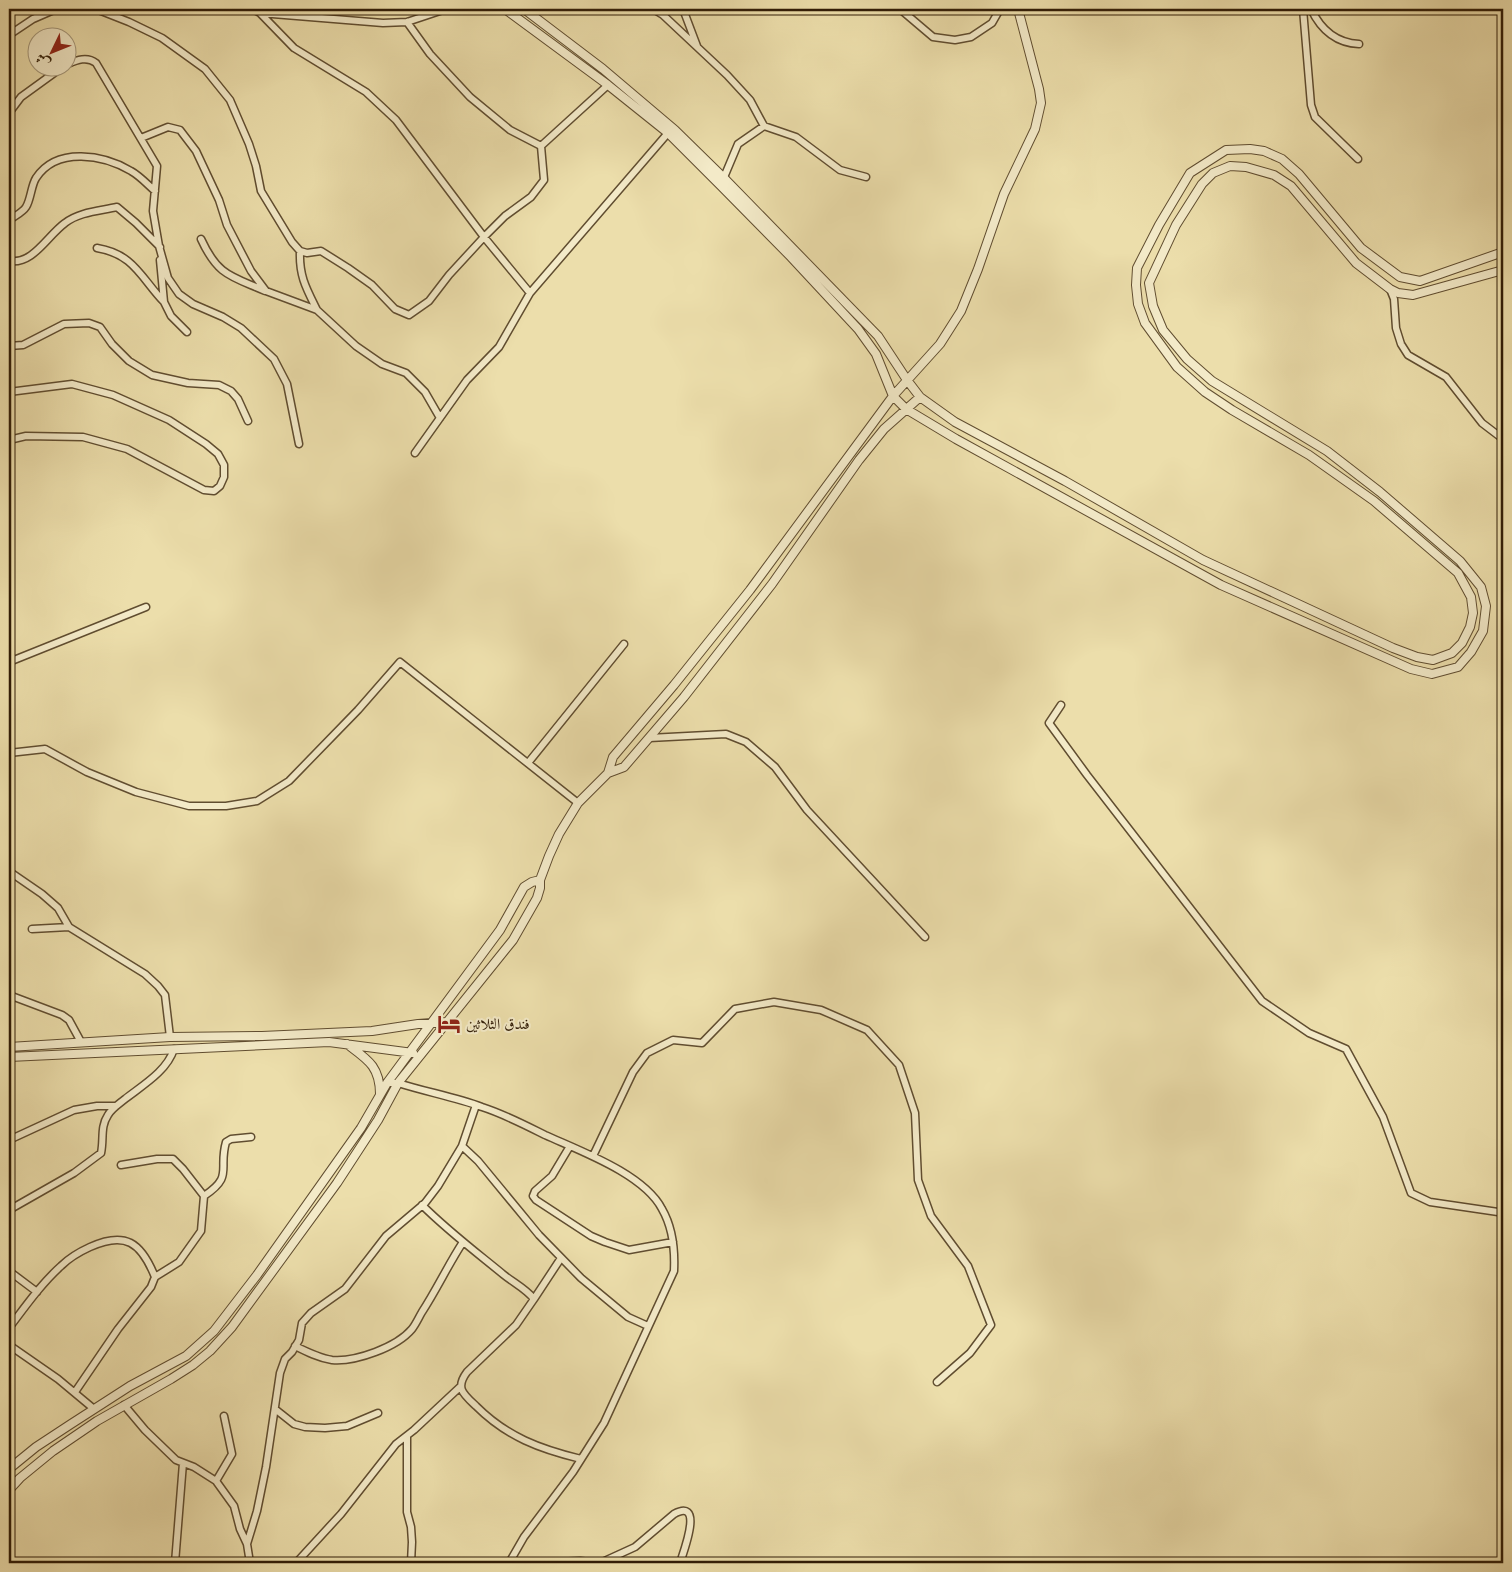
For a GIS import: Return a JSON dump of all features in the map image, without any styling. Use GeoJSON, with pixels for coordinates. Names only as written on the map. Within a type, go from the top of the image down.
{"type":"FeatureCollection","features":[{"type":"Feature","properties":{"kind":"street"},"geometry":{"type":"LineString","coordinates":[[9,36],[33,19],[56,9]]}},
{"type":"Feature","properties":{"kind":"street"},"geometry":{"type":"LineString","coordinates":[[96,9],[162,38],[205,69],[230,100],[249,144],[261,191],[287,234],[300,251],[307,253],[321,251],[372,285],[395,309],[409,315],[429,301],[449,275],[505,216],[531,197],[544,180],[541,146]]}},
{"type":"Feature","properties":{"kind":"street"},"geometry":{"type":"LineString","coordinates":[[253,9],[260,13],[294,48],[366,92],[396,120],[484,237],[530,293]]}},
{"type":"Feature","properties":{"kind":"street"},"geometry":{"type":"LineString","coordinates":[[260,13],[383,23],[407,22],[446,9]]}},
{"type":"Feature","properties":{"kind":"street"},"geometry":{"type":"LineString","coordinates":[[505,9],[608,85],[668,133],[791,257],[858,329],[876,354],[893,396],[906,409],[956,439],[1221,585],[1411,670],[1432,674],[1458,667],[1471,652],[1483,631],[1486,606],[1481,586],[1460,561],[1380,492],[1327,451],[1212,381],[1187,360],[1163,330],[1154,306],[1149,283],[1176,225],[1202,184],[1213,173],[1230,166],[1246,167],[1274,175],[1291,186],[1332,237],[1356,263],[1398,293],[1413,295],[1503,270]]}},
{"type":"Feature","properties":{"kind":"street"},"geometry":{"type":"LineString","coordinates":[[524,9],[616,80],[675,130],[724,178],[878,336],[920,397],[955,422],[1065,481],[1203,560],[1393,648],[1417,657],[1433,660],[1452,653],[1462,643],[1470,627],[1473,614],[1471,597],[1458,573],[1374,501],[1309,455],[1205,392],[1176,367],[1145,322],[1138,304],[1137,268],[1159,225],[1190,173],[1226,150],[1250,149],[1264,151],[1282,159],[1299,174],[1361,248],[1400,278],[1420,281],[1503,252]]}},
{"type":"Feature","properties":{"kind":"street"},"geometry":{"type":"LineString","coordinates":[[653,9],[663,15],[727,75],[750,100],[764,126],[796,137],[840,170],[866,177]]}},
{"type":"Feature","properties":{"kind":"street"},"geometry":{"type":"LineString","coordinates":[[682,9],[699,49]]}},
{"type":"Feature","properties":{"kind":"street"},"geometry":{"type":"LineString","coordinates":[[900,9],[933,37],[955,40],[971,37],[992,23],[1000,9]]}},
{"type":"Feature","properties":{"kind":"street"},"geometry":{"type":"LineString","coordinates":[[608,773],[613,757],[750,590],[893,396],[940,344],[961,311],[1004,194],[1035,129],[1041,103],[1018,9]]}},
{"type":"Feature","properties":{"kind":"street"},"geometry":{"type":"LineString","coordinates":[[1303,9],[1311,105],[1315,117],[1358,159]]}},
{"type":"Feature","properties":{"kind":"street"},"geometry":{"type":"LineString","coordinates":[[1311,9],[1322,26],[1334,38],[1347,44],[1359,44]]}},
{"type":"Feature","properties":{"kind":"street"},"geometry":{"type":"LineString","coordinates":[[407,22],[430,54],[470,97],[510,130],[541,146]]}},
{"type":"Feature","properties":{"kind":"street"},"geometry":{"type":"LineString","coordinates":[[78,60],[86,59],[96,63],[157,166],[153,211],[168,278],[179,294],[193,304],[223,317],[241,328],[274,359],[287,384],[299,444]]}},
{"type":"Feature","properties":{"kind":"street"},"geometry":{"type":"LineString","coordinates":[[9,112],[21,97],[47,78]]}},
{"type":"Feature","properties":{"kind":"street"},"geometry":{"type":"LineString","coordinates":[[541,146],[608,85]]}},
{"type":"Feature","properties":{"kind":"street"},"geometry":{"type":"LineString","coordinates":[[721,186],[738,144],[764,126]]}},
{"type":"Feature","properties":{"kind":"street"},"geometry":{"type":"LineString","coordinates":[[141,138],[168,127],[180,130],[196,152],[219,200],[231,232],[251,271],[266,291]]}},
{"type":"Feature","properties":{"kind":"street"},"geometry":{"type":"LineString","coordinates":[[415,453],[466,380],[499,347],[530,293],[668,133]]}},
{"type":"Feature","properties":{"kind":"street"},"geometry":{"type":"LineString","coordinates":[[11,219],[26,208],[36,178],[49,165],[68,158],[89,156],[114,162],[134,172],[155,191]]}},
{"type":"Feature","properties":{"kind":"street"},"geometry":{"type":"LineString","coordinates":[[9,261],[14,262],[28,258],[66,222],[86,213],[117,207],[160,246],[164,302]]}},
{"type":"Feature","properties":{"kind":"street"},"geometry":{"type":"LineString","coordinates":[[201,239],[220,270],[236,280],[317,310],[382,364],[406,373],[425,392],[440,418]]}},
{"type":"Feature","properties":{"kind":"street"},"geometry":{"type":"LineString","coordinates":[[97,248],[112,251],[124,257],[164,302],[171,316],[187,332]]}},
{"type":"Feature","properties":{"kind":"street"},"geometry":{"type":"LineString","coordinates":[[300,251],[300,268],[305,286],[317,310]]}},
{"type":"Feature","properties":{"kind":"street"},"geometry":{"type":"LineString","coordinates":[[1390,289],[1394,298],[1396,328],[1401,344],[1408,355],[1446,377],[1482,423],[1503,439]]}},
{"type":"Feature","properties":{"kind":"street"},"geometry":{"type":"LineString","coordinates":[[9,346],[23,345],[64,324],[89,323],[100,327],[112,344],[129,360],[152,375],[202,385],[218,385],[231,391],[238,399],[248,422]]}},
{"type":"Feature","properties":{"kind":"street"},"geometry":{"type":"LineString","coordinates":[[9,392],[72,384],[113,395],[169,420],[206,444],[218,454],[224,465],[224,477],[220,486],[214,491],[204,490],[127,449],[83,437],[26,436],[9,440]]}},
{"type":"Feature","properties":{"kind":"street"},"geometry":{"type":"LineString","coordinates":[[9,1490],[53,1450],[96,1421],[171,1379],[192,1365],[210,1350],[232,1326],[337,1183],[378,1120],[398,1083],[513,940],[537,898],[540,880],[559,834],[578,803],[608,773],[624,767],[684,697],[772,584],[859,460],[884,429],[920,397]]}},
{"type":"Feature","properties":{"kind":"street"},"geometry":{"type":"LineString","coordinates":[[9,662],[146,607]]}},
{"type":"Feature","properties":{"kind":"street"},"geometry":{"type":"LineString","coordinates":[[528,763],[624,644]]}},
{"type":"Feature","properties":{"kind":"street"},"geometry":{"type":"LineString","coordinates":[[9,753],[45,749],[87,772],[136,792],[189,806],[226,806],[257,801],[289,781],[358,710],[400,662],[578,803]]}},
{"type":"Feature","properties":{"kind":"street"},"geometry":{"type":"LineString","coordinates":[[1061,705],[1050,723],[1087,775],[1262,1000],[1309,1033],[1346,1049],[1383,1117],[1411,1193],[1430,1202],[1503,1214]]}},
{"type":"Feature","properties":{"kind":"street"},"geometry":{"type":"LineString","coordinates":[[649,738],[726,734],[746,742],[775,767],[807,810],[925,937]]}},
{"type":"Feature","properties":{"kind":"street"},"geometry":{"type":"LineString","coordinates":[[10,872],[42,894],[58,908],[69,927],[145,974],[158,986],[165,995],[170,1037]]}},
{"type":"Feature","properties":{"kind":"street"},"geometry":{"type":"LineString","coordinates":[[9,1469],[36,1447],[130,1386],[186,1356],[214,1332],[257,1275],[360,1128],[387,1083],[500,930],[524,888],[532,882],[540,880]]}},
{"type":"Feature","properties":{"kind":"street"},"geometry":{"type":"LineString","coordinates":[[32,929],[69,927]]}},
{"type":"Feature","properties":{"kind":"street"},"geometry":{"type":"LineString","coordinates":[[9,995],[62,1015],[69,1020],[81,1042]]}},
{"type":"Feature","properties":{"kind":"street"},"geometry":{"type":"LineString","coordinates":[[593,1156],[633,1072],[647,1053],[673,1040],[702,1043],[735,1009],[774,1002],[821,1010],[867,1030],[899,1065],[915,1112],[918,1180],[931,1216],[968,1266],[991,1325],[970,1352],[937,1382]]}},
{"type":"Feature","properties":{"kind":"street"},"geometry":{"type":"LineString","coordinates":[[9,1047],[170,1037],[262,1036],[372,1031],[432,1022],[446,1022]]}},
{"type":"Feature","properties":{"kind":"street"},"geometry":{"type":"LineString","coordinates":[[9,1057],[329,1042],[411,1052],[420,1056]]}},
{"type":"Feature","properties":{"kind":"street"},"geometry":{"type":"LineString","coordinates":[[345,1043],[369,1061],[376,1071],[380,1082],[380,1095]]}},
{"type":"Feature","properties":{"kind":"street"},"geometry":{"type":"LineString","coordinates":[[9,1210],[74,1173],[101,1153],[103,1145],[101,1134],[108,1114],[159,1072],[168,1062],[174,1049]]}},
{"type":"Feature","properties":{"kind":"street"},"geometry":{"type":"LineString","coordinates":[[387,1083],[398,1083],[476,1105],[593,1156],[647,1189],[662,1209],[673,1242],[675,1250],[674,1271],[604,1423],[581,1460],[524,1537],[509,1563]]}},
{"type":"Feature","properties":{"kind":"street"},"geometry":{"type":"LineString","coordinates":[[247,1544],[257,1511],[264,1476],[280,1373],[285,1360],[295,1346],[302,1323],[311,1312],[345,1289],[386,1236],[422,1205],[438,1186],[462,1146],[476,1105]]}},
{"type":"Feature","properties":{"kind":"street"},"geometry":{"type":"LineString","coordinates":[[9,1140],[74,1110],[97,1106],[116,1106]]}},
{"type":"Feature","properties":{"kind":"street"},"geometry":{"type":"LineString","coordinates":[[204,1196],[222,1180],[226,1142],[251,1137]]}},
{"type":"Feature","properties":{"kind":"street"},"geometry":{"type":"LineString","coordinates":[[462,1146],[478,1161],[539,1235],[581,1278],[628,1317],[648,1326]]}},
{"type":"Feature","properties":{"kind":"street"},"geometry":{"type":"LineString","coordinates":[[570,1146],[552,1176],[535,1191],[533,1196],[536,1200],[591,1236],[629,1250],[673,1242]]}},
{"type":"Feature","properties":{"kind":"street"},"geometry":{"type":"LineString","coordinates":[[75,1392],[118,1329],[151,1287],[155,1277],[179,1262],[201,1231],[204,1196],[173,1159],[157,1159],[121,1165]]}},
{"type":"Feature","properties":{"kind":"street"},"geometry":{"type":"LineString","coordinates":[[422,1205],[444,1228],[529,1293],[534,1299]]}},
{"type":"Feature","properties":{"kind":"street"},"geometry":{"type":"LineString","coordinates":[[9,1328],[61,1265],[78,1252],[114,1238],[124,1240],[136,1247],[149,1262],[155,1277]]}},
{"type":"Feature","properties":{"kind":"street"},"geometry":{"type":"LineString","coordinates":[[295,1346],[313,1355],[331,1360],[353,1359],[399,1341],[412,1328],[463,1242]]}},
{"type":"Feature","properties":{"kind":"street"},"geometry":{"type":"LineString","coordinates":[[561,1258],[516,1325],[467,1372],[460,1381],[460,1387],[469,1400],[491,1421],[518,1438],[547,1450],[581,1460]]}},
{"type":"Feature","properties":{"kind":"street"},"geometry":{"type":"LineString","coordinates":[[9,1271],[37,1292]]}},
{"type":"Feature","properties":{"kind":"street"},"geometry":{"type":"LineString","coordinates":[[9,1345],[75,1392],[94,1410]]}},
{"type":"Feature","properties":{"kind":"street"},"geometry":{"type":"LineString","coordinates":[[296,1563],[341,1514],[396,1444],[460,1387]]}},
{"type":"Feature","properties":{"kind":"street"},"geometry":{"type":"LineString","coordinates":[[124,1405],[164,1450],[176,1460],[208,1475],[216,1481],[234,1506],[240,1529],[247,1544],[250,1563]]}},
{"type":"Feature","properties":{"kind":"street"},"geometry":{"type":"LineString","coordinates":[[275,1409],[294,1424],[305,1427],[325,1428],[347,1426],[378,1413]]}},
{"type":"Feature","properties":{"kind":"street"},"geometry":{"type":"LineString","coordinates":[[216,1481],[232,1454],[224,1416]]}},
{"type":"Feature","properties":{"kind":"street"},"geometry":{"type":"LineString","coordinates":[[407,1436],[406,1512],[411,1527],[411,1563]]}},
{"type":"Feature","properties":{"kind":"street"},"geometry":{"type":"LineString","coordinates":[[175,1563],[183,1463]]}},
{"type":"Feature","properties":{"kind":"street"},"geometry":{"type":"LineString","coordinates":[[534,1563],[600,1562],[635,1547],[681,1510],[689,1514],[691,1524],[680,1563]]}},
{"type":"Feature","properties":{"kind":"place","name":"فندق الثلاثين"},"geometry":{"type":"Point","coordinates":[449,1024]}}]}
